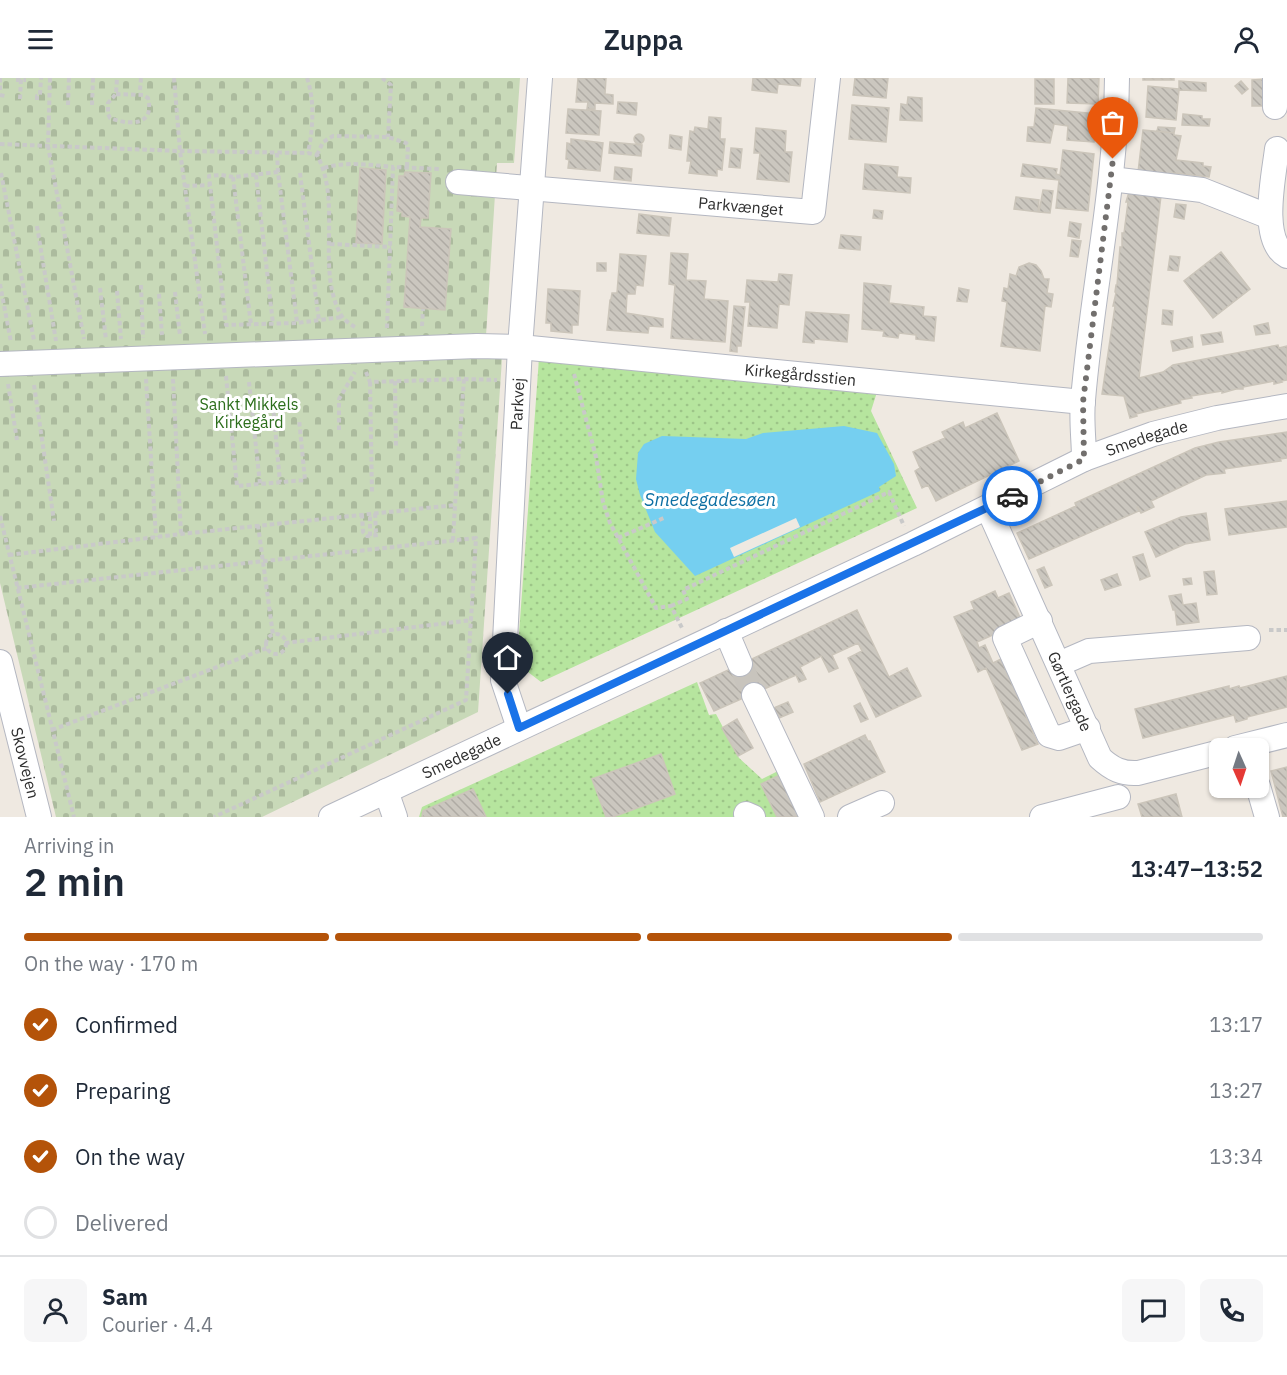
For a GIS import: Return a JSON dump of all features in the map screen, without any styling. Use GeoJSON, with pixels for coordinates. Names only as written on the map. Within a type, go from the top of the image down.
{"type":"FeatureCollection","features":[{"type":"Feature","properties":{"kind":"street","name":"Parkvej"},"geometry":{"type":"LineString","coordinates":[[519,728],[503,680],[520,347],[540,78]]}},
{"type":"Feature","properties":{"kind":"street","name":"Parkvænget"},"geometry":{"type":"LineString","coordinates":[[532,188],[813,212],[828,78]]}},
{"type":"Feature","properties":{"kind":"street"},"geometry":{"type":"LineString","coordinates":[[1084,459],[1083,402],[1111,179],[1117,78]]}},
{"type":"Feature","properties":{"kind":"street"},"geometry":{"type":"LineString","coordinates":[[1275,78],[1275,107]]}},
{"type":"Feature","properties":{"kind":"street"},"geometry":{"type":"LineString","coordinates":[[1277,149],[1270,217],[1274,237],[1283,254],[1287,256]]}},
{"type":"Feature","properties":{"kind":"street"},"geometry":{"type":"LineString","coordinates":[[1111,179],[1202,190],[1270,217]]}},
{"type":"Feature","properties":{"kind":"street"},"geometry":{"type":"LineString","coordinates":[[458,182],[532,188]]}},
{"type":"Feature","properties":{"kind":"street","name":"Kirkegårdsstien"},"geometry":{"type":"LineString","coordinates":[[25,363],[88,361],[158,353],[215,355],[477,346],[520,347],[1083,402]]}},
{"type":"Feature","properties":{"kind":"street","name":"Smedegade"},"geometry":{"type":"LineString","coordinates":[[331,817],[913,544],[1084,459],[1153,434],[1217,418],[1287,406]]}},
{"type":"Feature","properties":{"kind":"street","name":"Gørtlergade"},"geometry":{"type":"LineString","coordinates":[[988,508],[1100,758],[1117,771]]}},
{"type":"Feature","properties":{"kind":"street"},"geometry":{"type":"LineString","coordinates":[[1040,621],[1005,638],[1049,735],[1059,738],[1088,728]]}},
{"type":"Feature","properties":{"kind":"street"},"geometry":{"type":"LineString","coordinates":[[726,631],[740,664]]}},
{"type":"Feature","properties":{"kind":"street"},"geometry":{"type":"LineString","coordinates":[[1059,664],[1089,651],[1248,638]]}},
{"type":"Feature","properties":{"kind":"street","name":"Skovvejen"},"geometry":{"type":"LineString","coordinates":[[1,670],[39,817]]}},
{"type":"Feature","properties":{"kind":"street"},"geometry":{"type":"LineString","coordinates":[[753,695],[812,817]]}},
{"type":"Feature","properties":{"kind":"street"},"geometry":{"type":"LineString","coordinates":[[1269,740],[1287,735]]}},
{"type":"Feature","properties":{"kind":"street"},"geometry":{"type":"LineString","coordinates":[[1042,817],[1120,807],[1117,771],[1128,774],[1138,773],[1209,755]]}},
{"type":"Feature","properties":{"kind":"street"},"geometry":{"type":"LineString","coordinates":[[386,791],[395,817]]}},
{"type":"Feature","properties":{"kind":"street"},"geometry":{"type":"LineString","coordinates":[[1261,798],[1267,817]]}},
{"type":"Feature","properties":{"kind":"street"},"geometry":{"type":"LineString","coordinates":[[850,817],[882,802]]}},
{"type":"Feature","properties":{"kind":"path"},"geometry":{"type":"LineString","coordinates":[[37,100],[37,96],[40,95],[41,78]]}},
{"type":"Feature","properties":{"kind":"path"},"geometry":{"type":"LineString","coordinates":[[50,78],[48,146],[88,361]]}},
{"type":"Feature","properties":{"kind":"path"},"geometry":{"type":"LineString","coordinates":[[68,105],[69,78]]}},
{"type":"Feature","properties":{"kind":"path"},"geometry":{"type":"LineString","coordinates":[[92,105],[93,78]]}},
{"type":"Feature","properties":{"kind":"path"},"geometry":{"type":"LineString","coordinates":[[116,94],[142,95],[148,98],[150,111],[147,118],[125,122],[110,118],[108,103],[116,94],[117,78]]}},
{"type":"Feature","properties":{"kind":"path"},"geometry":{"type":"LineString","coordinates":[[140,90],[141,78]]}},
{"type":"Feature","properties":{"kind":"path"},"geometry":{"type":"LineString","coordinates":[[174,78],[185,186],[237,486],[304,480],[299,419]]}},
{"type":"Feature","properties":{"kind":"path"},"geometry":{"type":"LineString","coordinates":[[307,78],[312,102],[311,139],[308,153]]}},
{"type":"Feature","properties":{"kind":"path"},"geometry":{"type":"LineString","coordinates":[[382,78],[391,85],[388,137]]}},
{"type":"Feature","properties":{"kind":"path"},"geometry":{"type":"LineString","coordinates":[[0,90],[1,80]]}},
{"type":"Feature","properties":{"kind":"path"},"geometry":{"type":"LineString","coordinates":[[20,97],[21,80]]}},
{"type":"Feature","properties":{"kind":"path"},"geometry":{"type":"LineString","coordinates":[[317,155],[323,142],[333,136],[388,137],[406,143],[407,167]]}},
{"type":"Feature","properties":{"kind":"path"},"geometry":{"type":"LineString","coordinates":[[0,144],[317,155],[324,168],[328,200],[330,272],[334,298],[342,317],[356,328],[375,350]]}},
{"type":"Feature","properties":{"kind":"path"},"geometry":{"type":"LineString","coordinates":[[277,153],[297,323]]}},
{"type":"Feature","properties":{"kind":"path"},"geometry":{"type":"LineString","coordinates":[[324,168],[334,165],[360,164],[442,169],[458,182]]}},
{"type":"Feature","properties":{"kind":"path"},"geometry":{"type":"LineString","coordinates":[[375,350],[391,247],[393,167]]}},
{"type":"Feature","properties":{"kind":"path"},"geometry":{"type":"LineString","coordinates":[[278,172],[233,177],[209,176],[226,325],[297,323],[342,317]]}},
{"type":"Feature","properties":{"kind":"path"},"geometry":{"type":"LineString","coordinates":[[1,173],[25,363],[54,520]]}},
{"type":"Feature","properties":{"kind":"path"},"geometry":{"type":"LineString","coordinates":[[300,173],[319,321]]}},
{"type":"Feature","properties":{"kind":"path"},"geometry":{"type":"LineString","coordinates":[[256,175],[273,324]]}},
{"type":"Feature","properties":{"kind":"path"},"geometry":{"type":"LineString","coordinates":[[233,177],[251,325]]}},
{"type":"Feature","properties":{"kind":"path"},"geometry":{"type":"LineString","coordinates":[[185,186],[210,185]]}},
{"type":"Feature","properties":{"kind":"path"},"geometry":{"type":"LineString","coordinates":[[17,440],[37,226]]}},
{"type":"Feature","properties":{"kind":"path"},"geometry":{"type":"LineString","coordinates":[[330,244],[391,247]]}},
{"type":"Feature","properties":{"kind":"path"},"geometry":{"type":"LineString","coordinates":[[0,284],[25,363]]}},
{"type":"Feature","properties":{"kind":"path"},"geometry":{"type":"LineString","coordinates":[[100,288],[107,342],[144,340],[141,285]]}},
{"type":"Feature","properties":{"kind":"path"},"geometry":{"type":"LineString","coordinates":[[117,291],[121,341]]}},
{"type":"Feature","properties":{"kind":"path"},"geometry":{"type":"LineString","coordinates":[[158,353],[180,337],[175,292]]}},
{"type":"Feature","properties":{"kind":"path"},"geometry":{"type":"LineString","coordinates":[[156,537],[159,294]]}},
{"type":"Feature","properties":{"kind":"path"},"geometry":{"type":"LineString","coordinates":[[568,352],[596,457],[603,502],[610,523],[656,608],[671,606],[687,599],[683,590],[889,492],[913,544]]}},
{"type":"Feature","properties":{"kind":"path"},"geometry":{"type":"LineString","coordinates":[[158,353],[181,534]]}},
{"type":"Feature","properties":{"kind":"path"},"geometry":{"type":"LineString","coordinates":[[339,430],[339,399],[359,365],[366,372],[370,382],[372,494]]}},
{"type":"Feature","properties":{"kind":"path"},"geometry":{"type":"LineString","coordinates":[[453,540],[465,379]]}},
{"type":"Feature","properties":{"kind":"path"},"geometry":{"type":"LineString","coordinates":[[370,382],[518,380]]}},
{"type":"Feature","properties":{"kind":"path"},"geometry":{"type":"LineString","coordinates":[[395,381],[396,448]]}},
{"type":"Feature","properties":{"kind":"path"},"geometry":{"type":"LineString","coordinates":[[249,382],[260,484]]}},
{"type":"Feature","properties":{"kind":"path"},"geometry":{"type":"LineString","coordinates":[[273,405],[280,482]]}},
{"type":"Feature","properties":{"kind":"path"},"geometry":{"type":"LineString","coordinates":[[9,555],[258,525],[455,505]]}},
{"type":"Feature","properties":{"kind":"path"},"geometry":{"type":"LineString","coordinates":[[362,514],[363,532],[370,536],[373,513]]}},
{"type":"Feature","properties":{"kind":"path"},"geometry":{"type":"LineString","coordinates":[[0,516],[74,817]]}},
{"type":"Feature","properties":{"kind":"path"},"geometry":{"type":"LineString","coordinates":[[618,538],[666,517]]}},
{"type":"Feature","properties":{"kind":"path"},"geometry":{"type":"LineString","coordinates":[[258,525],[273,635]]}},
{"type":"Feature","properties":{"kind":"path"},"geometry":{"type":"LineString","coordinates":[[17,588],[476,538],[466,700],[214,817]]}},
{"type":"Feature","properties":{"kind":"path"},"geometry":{"type":"LineString","coordinates":[[671,606],[692,647]]}},
{"type":"Feature","properties":{"kind":"path"},"geometry":{"type":"LineString","coordinates":[[285,643],[472,620]]}},
{"type":"Feature","properties":{"kind":"path"},"geometry":{"type":"LineString","coordinates":[[273,635],[279,635],[285,643],[283,651],[279,653],[271,653],[267,648],[268,639],[273,635]]}},
{"type":"Feature","properties":{"kind":"path"},"geometry":{"type":"LineString","coordinates":[[52,730],[267,648]]}},
{"type":"Feature","properties":{"kind":"green space","name":"Sankt Mikkels Kirkegård"},"geometry":{"type":"Polygon","coordinates":[[[0,78],[520,78],[514,163],[497,163],[486,336],[502,359],[478,712],[262,817],[56,817],[0,583],[0,78]]]}},
{"type":"Feature","properties":{"kind":"green space"},"geometry":{"type":"Polygon","coordinates":[[[539,358],[877,392],[871,411],[917,508],[541,682],[528,672],[519,634],[539,358]]]}},
{"type":"Feature","properties":{"kind":"green space"},"geometry":{"type":"Polygon","coordinates":[[[697,682],[709,715],[716,714],[739,758],[762,779],[780,770],[802,817],[419,817],[422,807],[697,682]]]}},
{"type":"Feature","properties":{"kind":"water","name":"Smedegadesøen"},"geometry":{"type":"Polygon","coordinates":[[[844,426],[877,433],[894,464],[896,476],[879,487],[880,491],[695,576],[655,532],[636,479],[638,453],[644,444],[662,436],[746,439],[763,433],[844,426]]]}},
{"type":"Feature","properties":{"kind":"pier"},"geometry":{"type":"Polygon","coordinates":[[[796,518],[800,527],[734,557],[730,548],[796,518]]]}},
{"type":"Feature","properties":{"kind":"building"},"geometry":{"type":"Polygon","coordinates":[[[578,78],[606,78],[605,94],[613,95],[613,104],[595,103],[595,109],[587,109],[588,102],[576,102],[578,78]]]}},
{"type":"Feature","properties":{"kind":"building"},"geometry":{"type":"Polygon","coordinates":[[[753,78],[801,78],[800,86],[778,84],[777,93],[752,90],[753,78]]]}},
{"type":"Feature","properties":{"kind":"building"},"geometry":{"type":"Polygon","coordinates":[[[855,78],[888,78],[886,98],[853,95],[855,78]]]}},
{"type":"Feature","properties":{"kind":"building"},"geometry":{"type":"Polygon","coordinates":[[[1068,78],[1099,78],[1098,104],[1067,103],[1068,78]]]}},
{"type":"Feature","properties":{"kind":"building"},"geometry":{"type":"Polygon","coordinates":[[[1143,78],[1174,78],[1174,80],[1143,80],[1143,78]]]}},
{"type":"Feature","properties":{"kind":"building"},"geometry":{"type":"Polygon","coordinates":[[[1035,79],[1054,79],[1054,104],[1035,104],[1035,79]]]}},
{"type":"Feature","properties":{"kind":"building"},"geometry":{"type":"Polygon","coordinates":[[[1267,79],[1267,106],[1252,106],[1252,80],[1267,79]]]}},
{"type":"Feature","properties":{"kind":"building"},"geometry":{"type":"Polygon","coordinates":[[[1179,81],[1206,83],[1206,91],[1179,90],[1176,120],[1146,117],[1148,86],[1179,89],[1179,81]]]}},
{"type":"Feature","properties":{"kind":"building"},"geometry":{"type":"Polygon","coordinates":[[[1241,81],[1248,89],[1242,94],[1235,86],[1241,81]]]}},
{"type":"Feature","properties":{"kind":"building"},"geometry":{"type":"Polygon","coordinates":[[[908,97],[922,98],[922,121],[900,120],[901,104],[907,105],[908,97]]]}},
{"type":"Feature","properties":{"kind":"building"},"geometry":{"type":"Polygon","coordinates":[[[618,102],[637,103],[636,115],[617,113],[618,102]]]}},
{"type":"Feature","properties":{"kind":"building"},"geometry":{"type":"Polygon","coordinates":[[[852,105],[889,108],[886,142],[849,139],[852,105]]]}},
{"type":"Feature","properties":{"kind":"building"},"geometry":{"type":"Polygon","coordinates":[[[1036,108],[1097,114],[1094,142],[1067,140],[1068,126],[1054,124],[1050,143],[1027,141],[1028,127],[1034,127],[1036,108]]]}},
{"type":"Feature","properties":{"kind":"building"},"geometry":{"type":"Polygon","coordinates":[[[568,109],[601,111],[599,135],[566,133],[568,109]]]}},
{"type":"Feature","properties":{"kind":"building"},"geometry":{"type":"Polygon","coordinates":[[[1183,114],[1210,119],[1209,126],[1182,125],[1183,114]]]}},
{"type":"Feature","properties":{"kind":"building"},"geometry":{"type":"Polygon","coordinates":[[[709,117],[721,118],[720,139],[725,139],[722,170],[717,169],[717,176],[689,173],[691,161],[687,161],[690,131],[694,132],[695,127],[708,129],[709,117]]]}},
{"type":"Feature","properties":{"kind":"building"},"geometry":{"type":"Polygon","coordinates":[[[1158,127],[1175,128],[1174,133],[1157,131],[1158,127]]]}},
{"type":"Feature","properties":{"kind":"building"},"geometry":{"type":"Polygon","coordinates":[[[756,128],[786,131],[785,152],[792,152],[789,182],[757,179],[760,153],[754,153],[756,128]]]}},
{"type":"Feature","properties":{"kind":"building"},"geometry":{"type":"Polygon","coordinates":[[[1143,130],[1174,133],[1174,135],[1181,136],[1176,160],[1203,163],[1203,166],[1211,167],[1209,177],[1138,172],[1143,130]]]}},
{"type":"Feature","properties":{"kind":"building"},"geometry":{"type":"Polygon","coordinates":[[[639,134],[644,139],[639,144],[634,139],[639,134]]]}},
{"type":"Feature","properties":{"kind":"building"},"geometry":{"type":"Polygon","coordinates":[[[670,135],[682,137],[681,150],[669,148],[670,135]]]}},
{"type":"Feature","properties":{"kind":"building"},"geometry":{"type":"Polygon","coordinates":[[[571,139],[603,143],[600,171],[568,168],[567,143],[571,144],[571,139]]]}},
{"type":"Feature","properties":{"kind":"building"},"geometry":{"type":"Polygon","coordinates":[[[610,142],[642,145],[641,156],[609,153],[610,142]]]}},
{"type":"Feature","properties":{"kind":"building"},"geometry":{"type":"Polygon","coordinates":[[[731,148],[742,149],[740,168],[729,167],[731,148]]]}},
{"type":"Feature","properties":{"kind":"building"},"geometry":{"type":"Polygon","coordinates":[[[1063,150],[1094,154],[1088,211],[1056,208],[1059,180],[1021,176],[1023,164],[1057,169],[1056,174],[1060,175],[1063,150]]]}},
{"type":"Feature","properties":{"kind":"building"},"geometry":{"type":"Polygon","coordinates":[[[865,164],[898,167],[897,177],[911,178],[910,193],[863,189],[865,164]]]}},
{"type":"Feature","properties":{"kind":"building"},"geometry":{"type":"Polygon","coordinates":[[[615,167],[632,169],[631,181],[614,179],[615,167]]]}},
{"type":"Feature","properties":{"kind":"building"},"geometry":{"type":"Polygon","coordinates":[[[360,168],[386,170],[382,244],[356,243],[360,168]]]}},
{"type":"Feature","properties":{"kind":"building"},"geometry":{"type":"Polygon","coordinates":[[[405,172],[431,173],[428,218],[421,218],[420,227],[451,229],[445,310],[404,307],[410,217],[402,216],[402,212],[397,211],[399,176],[404,176],[405,172]]]}},
{"type":"Feature","properties":{"kind":"building"},"geometry":{"type":"Polygon","coordinates":[[[1043,190],[1053,191],[1050,213],[1039,212],[1043,190]]]}},
{"type":"Feature","properties":{"kind":"building"},"geometry":{"type":"Polygon","coordinates":[[[1129,192],[1161,196],[1139,378],[1163,372],[1173,365],[1278,345],[1279,348],[1287,346],[1287,380],[1222,393],[1222,391],[1191,396],[1192,398],[1180,400],[1181,403],[1136,414],[1137,416],[1130,418],[1124,396],[1102,394],[1129,192]]]}},
{"type":"Feature","properties":{"kind":"building"},"geometry":{"type":"Polygon","coordinates":[[[1016,197],[1039,200],[1038,212],[1014,209],[1016,197]]]}},
{"type":"Feature","properties":{"kind":"building"},"geometry":{"type":"Polygon","coordinates":[[[1176,204],[1186,205],[1184,219],[1174,217],[1176,204]]]}},
{"type":"Feature","properties":{"kind":"building"},"geometry":{"type":"Polygon","coordinates":[[[874,210],[883,211],[882,219],[873,218],[874,210]]]}},
{"type":"Feature","properties":{"kind":"building"},"geometry":{"type":"Polygon","coordinates":[[[639,214],[671,218],[669,236],[637,233],[639,214]]]}},
{"type":"Feature","properties":{"kind":"building"},"geometry":{"type":"Polygon","coordinates":[[[1070,222],[1081,224],[1079,238],[1068,236],[1070,222]]]}},
{"type":"Feature","properties":{"kind":"building"},"geometry":{"type":"Polygon","coordinates":[[[841,235],[861,237],[860,250],[839,248],[841,235]]]}},
{"type":"Feature","properties":{"kind":"building"},"geometry":{"type":"Polygon","coordinates":[[[1072,240],[1081,241],[1078,257],[1070,256],[1072,240]]]}},
{"type":"Feature","properties":{"kind":"building"},"geometry":{"type":"Polygon","coordinates":[[[1221,252],[1250,289],[1213,318],[1184,281],[1221,252]]]}},
{"type":"Feature","properties":{"kind":"building"},"geometry":{"type":"Polygon","coordinates":[[[671,253],[688,254],[686,280],[706,281],[704,299],[728,301],[725,342],[671,338],[675,285],[669,284],[671,253]]]}},
{"type":"Feature","properties":{"kind":"building"},"geometry":{"type":"Polygon","coordinates":[[[620,254],[646,256],[643,286],[636,285],[635,294],[627,294],[626,313],[663,319],[663,327],[649,326],[648,333],[607,330],[610,300],[612,293],[617,293],[620,254]]]}},
{"type":"Feature","properties":{"kind":"building"},"geometry":{"type":"Polygon","coordinates":[[[1170,256],[1180,257],[1178,271],[1168,270],[1170,256]]]}},
{"type":"Feature","properties":{"kind":"building"},"geometry":{"type":"Polygon","coordinates":[[[597,263],[606,263],[606,271],[597,271],[597,263]]]}},
{"type":"Feature","properties":{"kind":"building"},"geometry":{"type":"Polygon","coordinates":[[[1029,263],[1036,265],[1044,279],[1049,279],[1047,293],[1053,294],[1051,307],[1045,306],[1040,351],[1001,346],[1007,302],[1002,301],[1004,288],[1008,289],[1010,274],[1016,276],[1019,267],[1029,263]]]}},
{"type":"Feature","properties":{"kind":"building"},"geometry":{"type":"Polygon","coordinates":[[[779,274],[792,275],[789,305],[779,304],[777,328],[748,326],[750,302],[745,302],[747,280],[778,282],[779,274]]]}},
{"type":"Feature","properties":{"kind":"building"},"geometry":{"type":"Polygon","coordinates":[[[864,283],[891,286],[889,303],[924,307],[923,316],[936,317],[934,341],[916,339],[916,335],[899,333],[898,338],[883,336],[884,331],[862,329],[864,283]]]}},
{"type":"Feature","properties":{"kind":"building"},"geometry":{"type":"Polygon","coordinates":[[[959,288],[969,290],[967,302],[957,301],[959,288]]]}},
{"type":"Feature","properties":{"kind":"building"},"geometry":{"type":"Polygon","coordinates":[[[548,289],[580,291],[578,325],[572,325],[572,333],[551,331],[551,323],[546,323],[548,289]]]}},
{"type":"Feature","properties":{"kind":"building"},"geometry":{"type":"Polygon","coordinates":[[[734,306],[745,307],[741,346],[737,346],[737,352],[730,351],[734,306]]]}},
{"type":"Feature","properties":{"kind":"building"},"geometry":{"type":"Polygon","coordinates":[[[1163,310],[1173,311],[1172,325],[1162,324],[1163,310]]]}},
{"type":"Feature","properties":{"kind":"building"},"geometry":{"type":"Polygon","coordinates":[[[806,312],[849,315],[847,342],[814,339],[814,343],[803,342],[806,312]]]}},
{"type":"Feature","properties":{"kind":"building"},"geometry":{"type":"Polygon","coordinates":[[[1268,323],[1270,333],[1256,335],[1254,326],[1268,323]]]}},
{"type":"Feature","properties":{"kind":"building"},"geometry":{"type":"Polygon","coordinates":[[[1221,332],[1223,342],[1203,345],[1201,335],[1221,332]]]}},
{"type":"Feature","properties":{"kind":"building"},"geometry":{"type":"Polygon","coordinates":[[[1192,337],[1193,347],[1173,351],[1171,341],[1192,337]]]}},
{"type":"Feature","properties":{"kind":"building"},"geometry":{"type":"Polygon","coordinates":[[[997,413],[1019,461],[936,501],[928,485],[922,488],[915,471],[920,468],[913,452],[945,438],[942,432],[963,422],[965,428],[997,413]]]}},
{"type":"Feature","properties":{"kind":"building"},"geometry":{"type":"Polygon","coordinates":[[[1287,432],[1287,458],[1280,459],[1281,461],[1224,469],[1225,473],[1206,475],[1151,501],[1154,507],[1141,513],[1137,507],[1139,511],[1029,559],[1017,533],[1076,506],[1075,503],[1195,448],[1287,432]]]}},
{"type":"Feature","properties":{"kind":"building"},"geometry":{"type":"Polygon","coordinates":[[[1287,501],[1287,527],[1229,535],[1225,509],[1287,501]]]}},
{"type":"Feature","properties":{"kind":"building"},"geometry":{"type":"Polygon","coordinates":[[[1206,513],[1210,540],[1185,544],[1156,557],[1145,532],[1181,517],[1206,513]]]}},
{"type":"Feature","properties":{"kind":"building"},"geometry":{"type":"Polygon","coordinates":[[[1143,554],[1150,576],[1140,580],[1133,557],[1143,554]]]}},
{"type":"Feature","properties":{"kind":"building"},"geometry":{"type":"Polygon","coordinates":[[[1044,567],[1052,585],[1045,588],[1037,570],[1044,567]]]}},
{"type":"Feature","properties":{"kind":"building"},"geometry":{"type":"Polygon","coordinates":[[[1214,571],[1217,594],[1207,595],[1204,572],[1214,571]]]}},
{"type":"Feature","properties":{"kind":"building"},"geometry":{"type":"Polygon","coordinates":[[[1117,574],[1121,585],[1105,590],[1101,580],[1117,574]]]}},
{"type":"Feature","properties":{"kind":"building"},"geometry":{"type":"Polygon","coordinates":[[[1191,578],[1192,584],[1184,585],[1183,579],[1191,578]]]}},
{"type":"Feature","properties":{"kind":"building"},"geometry":{"type":"Polygon","coordinates":[[[995,591],[998,598],[1009,593],[1022,622],[977,642],[979,648],[985,645],[993,663],[1001,659],[1038,744],[1022,750],[986,668],[978,672],[954,617],[974,609],[971,602],[995,591]]]}},
{"type":"Feature","properties":{"kind":"building"},"geometry":{"type":"Polygon","coordinates":[[[1181,594],[1183,605],[1196,603],[1199,622],[1177,625],[1175,610],[1173,610],[1169,596],[1181,594]]]}},
{"type":"Feature","properties":{"kind":"building"},"geometry":{"type":"Polygon","coordinates":[[[857,610],[889,677],[907,668],[921,696],[876,717],[848,658],[862,651],[858,643],[832,655],[838,668],[829,672],[821,656],[800,667],[806,679],[799,682],[796,675],[714,711],[700,683],[857,610]]]}},
{"type":"Feature","properties":{"kind":"building"},"geometry":{"type":"Polygon","coordinates":[[[1287,676],[1287,707],[1236,722],[1234,715],[1143,738],[1135,709],[1229,686],[1229,689],[1239,686],[1240,688],[1287,676]]]}},
{"type":"Feature","properties":{"kind":"building"},"geometry":{"type":"Polygon","coordinates":[[[788,702],[793,712],[779,718],[774,708],[788,702]]]}},
{"type":"Feature","properties":{"kind":"building"},"geometry":{"type":"Polygon","coordinates":[[[860,703],[868,719],[861,722],[854,706],[860,703]]]}},
{"type":"Feature","properties":{"kind":"building"},"geometry":{"type":"Polygon","coordinates":[[[737,719],[753,748],[738,756],[722,728],[737,719]]]}},
{"type":"Feature","properties":{"kind":"building"},"geometry":{"type":"Polygon","coordinates":[[[865,735],[885,772],[820,802],[804,764],[865,735]]]}},
{"type":"Feature","properties":{"kind":"building"},"geometry":{"type":"Polygon","coordinates":[[[661,754],[675,794],[613,817],[606,817],[592,779],[661,754]]]}},
{"type":"Feature","properties":{"kind":"building"},"geometry":{"type":"Polygon","coordinates":[[[1287,767],[1287,817],[1283,817],[1271,771],[1287,767]]]}},
{"type":"Feature","properties":{"kind":"building"},"geometry":{"type":"Polygon","coordinates":[[[782,774],[802,817],[777,817],[761,784],[782,774]]]}},
{"type":"Feature","properties":{"kind":"building"},"geometry":{"type":"Polygon","coordinates":[[[473,789],[486,817],[422,817],[423,811],[473,789]]]}},
{"type":"Feature","properties":{"kind":"building"},"geometry":{"type":"Polygon","coordinates":[[[1176,794],[1182,817],[1142,817],[1138,804],[1176,794]]]}},
{"type":"Feature","properties":{"kind":"tunnel"},"geometry":{"type":"LineString","coordinates":[[740,664],[754,695]]}},
{"type":"Feature","properties":{"kind":"way so far"},"geometry":{"type":"LineString","coordinates":[[1012,496],[1084,459],[1083,402],[1113,159]]}},
{"type":"Feature","properties":{"kind":"route"},"geometry":{"type":"LineString","coordinates":[[508,694],[519,728],[1012,496]]}}]}
